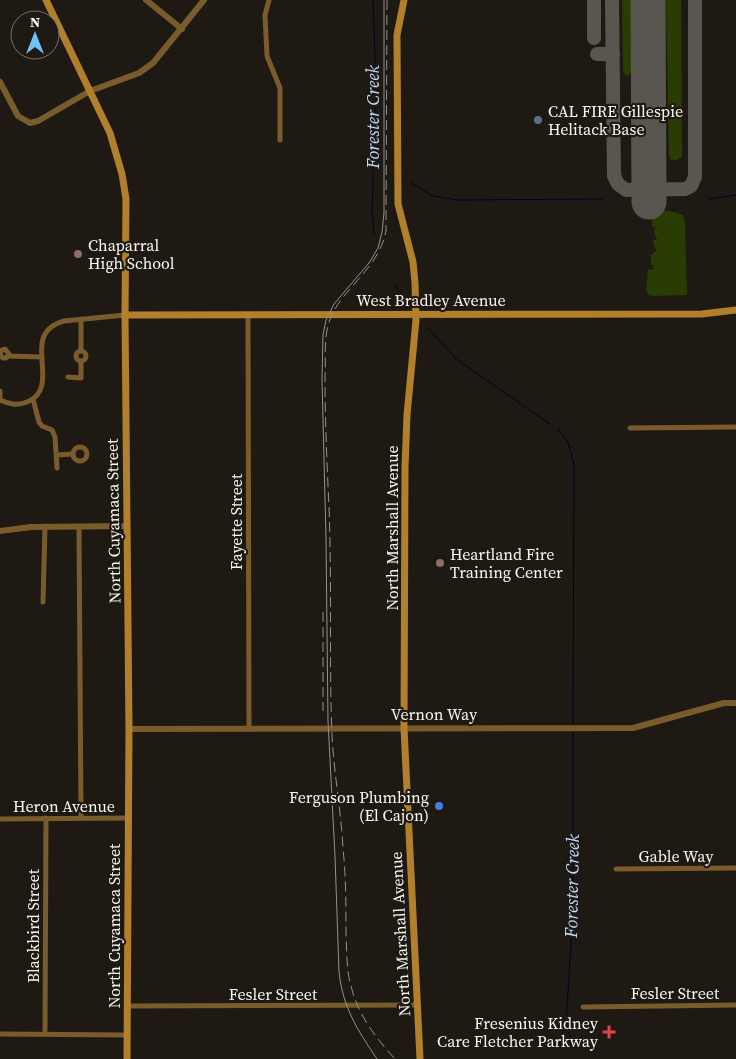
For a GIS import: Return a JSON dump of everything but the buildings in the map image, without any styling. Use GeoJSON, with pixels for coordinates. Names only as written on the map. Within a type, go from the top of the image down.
{"type":"FeatureCollection","features":[{"type":"Feature","properties":{"kind":"main road","name":"North Cuyamaca Street"},"geometry":{"type":"LineString","coordinates":[[46,0],[113,140],[126,199],[125,315],[129,729],[127,1059]]}},
{"type":"Feature","properties":{"kind":"main road","name":"North Marshall Avenue"},"geometry":{"type":"LineString","coordinates":[[404,0],[397,35],[398,204],[412,262],[416,314],[407,415],[405,467],[404,728],[420,1059]]}},
{"type":"Feature","properties":{"kind":"main road","name":"West Bradley Avenue"},"geometry":{"type":"LineString","coordinates":[[125,315],[702,314],[736,310]]}},
{"type":"Feature","properties":{"kind":"street"},"geometry":{"type":"LineString","coordinates":[[146,0],[182,29]]}},
{"type":"Feature","properties":{"kind":"street"},"geometry":{"type":"LineString","coordinates":[[0,82],[18,116],[30,124],[38,121],[90,91],[139,73],[153,63],[204,0]]}},
{"type":"Feature","properties":{"kind":"street"},"geometry":{"type":"LineString","coordinates":[[269,0],[265,15],[267,56],[280,88],[280,140]]}},
{"type":"Feature","properties":{"kind":"street"},"geometry":{"type":"LineString","coordinates":[[0,391],[0,399],[13,404],[20,404],[33,399],[42,384],[43,340],[49,329],[56,324],[64,321],[125,315]]}},
{"type":"Feature","properties":{"kind":"street","name":"Fayette Street"},"geometry":{"type":"LineString","coordinates":[[248,315],[249,729]]}},
{"type":"Feature","properties":{"kind":"street"},"geometry":{"type":"LineString","coordinates":[[68,378],[81,378],[81,361],[86,356],[81,350],[81,319]]}},
{"type":"Feature","properties":{"kind":"street"},"geometry":{"type":"LineString","coordinates":[[0,354],[4,359],[8,356],[42,357]]}},
{"type":"Feature","properties":{"kind":"street"},"geometry":{"type":"LineString","coordinates":[[33,399],[39,422],[42,426],[52,430],[55,437],[56,468]]}},
{"type":"Feature","properties":{"kind":"street"},"geometry":{"type":"LineString","coordinates":[[630,428],[736,427]]}},
{"type":"Feature","properties":{"kind":"street"},"geometry":{"type":"LineString","coordinates":[[56,455],[73,454]]}},
{"type":"Feature","properties":{"kind":"street"},"geometry":{"type":"LineString","coordinates":[[0,531],[45,526],[127,526]]}},
{"type":"Feature","properties":{"kind":"street"},"geometry":{"type":"LineString","coordinates":[[43,602],[45,526]]}},
{"type":"Feature","properties":{"kind":"street"},"geometry":{"type":"LineString","coordinates":[[79,526],[81,818]]}},
{"type":"Feature","properties":{"kind":"street","name":"Vernon Way"},"geometry":{"type":"LineString","coordinates":[[129,729],[633,728],[724,703],[736,703]]}},
{"type":"Feature","properties":{"kind":"street","name":"Blackbird Street"},"geometry":{"type":"LineString","coordinates":[[45,1034],[46,818]]}},
{"type":"Feature","properties":{"kind":"street","name":"Heron Avenue"},"geometry":{"type":"LineString","coordinates":[[0,819],[128,818]]}},
{"type":"Feature","properties":{"kind":"street","name":"Gable Way"},"geometry":{"type":"LineString","coordinates":[[616,869],[736,868]]}},
{"type":"Feature","properties":{"kind":"street","name":"Fesler Street"},"geometry":{"type":"LineString","coordinates":[[128,1006],[417,1005]]}},
{"type":"Feature","properties":{"kind":"street","name":"Fesler Street"},"geometry":{"type":"LineString","coordinates":[[583,1007],[736,1006]]}},
{"type":"Feature","properties":{"kind":"street"},"geometry":{"type":"LineString","coordinates":[[0,1034],[127,1035]]}},
{"type":"Feature","properties":{"kind":"green space"},"geometry":{"type":"Polygon","coordinates":[[[622,0],[632,0],[632,70],[629,76],[625,75],[623,70],[622,0]]]}},
{"type":"Feature","properties":{"kind":"green space"},"geometry":{"type":"Polygon","coordinates":[[[666,0],[681,0],[682,157],[677,160],[671,160],[669,157],[666,0]]]}},
{"type":"Feature","properties":{"kind":"green space"},"geometry":{"type":"Polygon","coordinates":[[[653,211],[670,211],[683,215],[685,223],[687,295],[653,296],[649,295],[646,291],[648,270],[654,269],[653,265],[651,265],[651,255],[657,250],[653,240],[657,240],[654,232],[655,227],[652,226],[653,211]]]}},
{"type":"Feature","properties":{"kind":"waterway","name":"Forester Creek"},"geometry":{"type":"LineString","coordinates":[[373,0],[376,82],[372,213],[374,234]]}},
{"type":"Feature","properties":{"kind":"waterway","name":"Forester Creek"},"geometry":{"type":"LineString","coordinates":[[375,131],[380,135]]}},
{"type":"Feature","properties":{"kind":"waterway"},"geometry":{"type":"LineString","coordinates":[[411,183],[433,196],[458,200],[602,199]]}},
{"type":"Feature","properties":{"kind":"waterway"},"geometry":{"type":"LineString","coordinates":[[709,199],[736,195]]}},
{"type":"Feature","properties":{"kind":"waterway","name":"Forester Creek"},"geometry":{"type":"LineString","coordinates":[[394,284],[404,297]]}},
{"type":"Feature","properties":{"kind":"waterway","name":"Forester Creek"},"geometry":{"type":"LineString","coordinates":[[428,328],[456,359],[550,424]]}},
{"type":"Feature","properties":{"kind":"waterway","name":"Forester Creek"},"geometry":{"type":"LineString","coordinates":[[558,429],[568,442],[574,465],[573,724]]}},
{"type":"Feature","properties":{"kind":"waterway","name":"Forester Creek"},"geometry":{"type":"LineString","coordinates":[[572,1039],[566,1023],[573,913],[573,732]]}},
{"type":"Feature","properties":{"kind":"taxiway"},"geometry":{"type":"LineString","coordinates":[[594,0],[594,38]]}},
{"type":"Feature","properties":{"kind":"taxiway"},"geometry":{"type":"LineString","coordinates":[[612,0],[614,176],[618,184],[626,190],[685,189],[691,186],[695,177],[695,0]]}},
{"type":"Feature","properties":{"kind":"taxiway"},"geometry":{"type":"LineString","coordinates":[[597,54],[613,54]]}},
{"type":"Feature","properties":{"kind":"runway"},"geometry":{"type":"LineString","coordinates":[[648,0],[649,202]]}},
{"type":"Feature","properties":{"kind":"tram line"},"geometry":{"type":"LineString","coordinates":[[377,1059],[352,1018],[344,997],[339,972],[328,721],[322,379],[323,335],[326,320],[334,304],[369,263],[378,248],[382,232],[384,213],[384,0]]}},
{"type":"Feature","properties":{"kind":"railway"},"geometry":{"type":"LineString","coordinates":[[387,0],[386,231],[374,260],[346,293],[331,316],[326,342],[325,393],[330,536],[332,736],[345,870],[347,967],[349,980],[358,1007],[374,1034],[395,1059]]}},
{"type":"Feature","properties":{"kind":"railway"},"geometry":{"type":"LineString","coordinates":[[323,612],[323,711]]}},
{"type":"Feature","properties":{"kind":"place","name":"CAL FIRE Gillespie Helitack Base"},"geometry":{"type":"Point","coordinates":[538,120]}},
{"type":"Feature","properties":{"kind":"place","name":"Chaparral High School"},"geometry":{"type":"Point","coordinates":[78,254]}},
{"type":"Feature","properties":{"kind":"place","name":"Heartland Fire Training Center"},"geometry":{"type":"Point","coordinates":[440,563]}},
{"type":"Feature","properties":{"kind":"place","name":"Ferguson Plumbing (El Cajon)"},"geometry":{"type":"Point","coordinates":[439,806]}},
{"type":"Feature","properties":{"kind":"place","name":"Fresenius Kidney Care Fletcher Parkway"},"geometry":{"type":"Point","coordinates":[609,1032]}}]}
